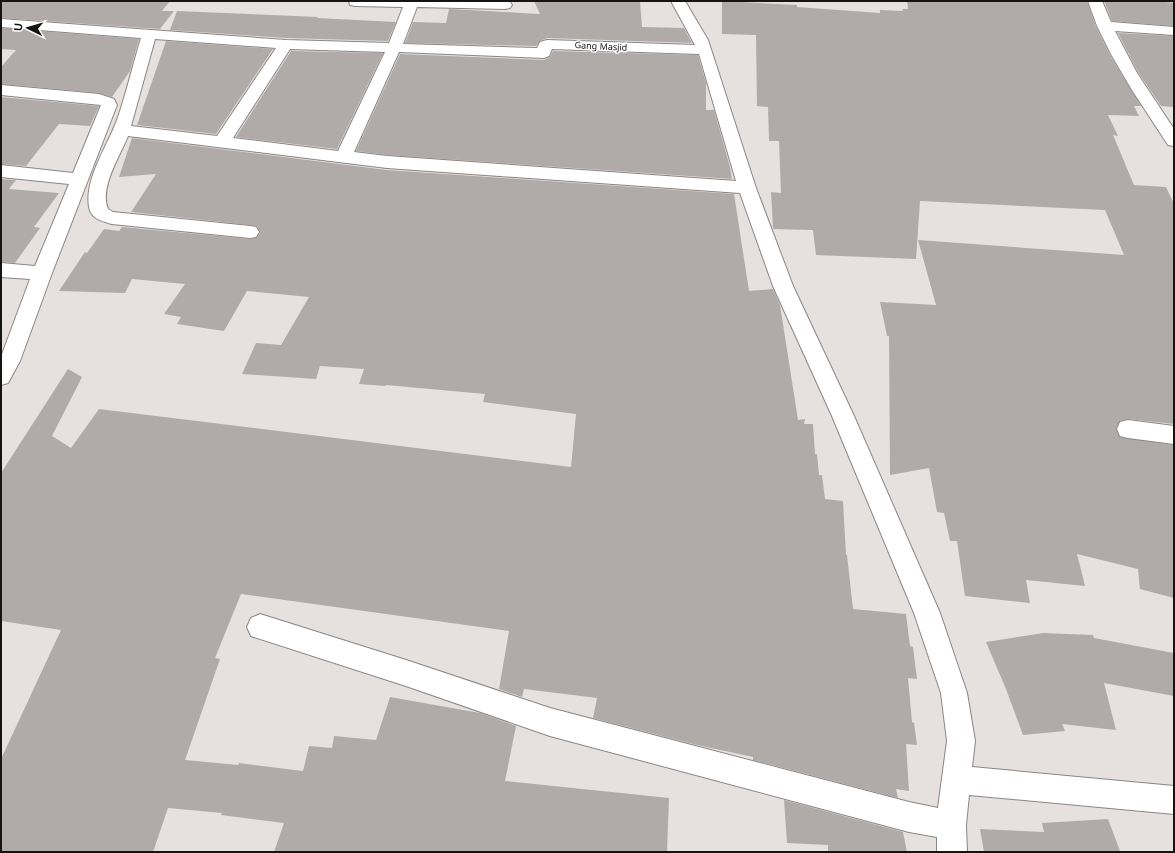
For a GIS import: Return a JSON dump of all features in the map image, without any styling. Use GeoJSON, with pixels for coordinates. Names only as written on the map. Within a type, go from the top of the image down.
{"type":"FeatureCollection","features":[{"type":"Feature","properties":{"kind":"street"},"geometry":{"type":"LineString","coordinates":[[260,627],[406,673],[550,722],[909,817],[951,838],[961,742],[959,718],[954,694],[927,613],[843,416],[783,286],[747,188],[704,50],[692,23],[678,1]]}},
{"type":"Feature","properties":{"kind":"street"},"geometry":{"type":"LineString","coordinates":[[1095,1],[1104,26],[1136,84],[1174,141]]}},
{"type":"Feature","properties":{"kind":"street"},"geometry":{"type":"LineString","coordinates":[[355,2],[505,5]]}},
{"type":"Feature","properties":{"kind":"street"},"geometry":{"type":"LineString","coordinates":[[343,157],[394,48],[412,3]]}},
{"type":"Feature","properties":{"kind":"street"},"geometry":{"type":"LineString","coordinates":[[1,23],[286,44],[394,48]]}},
{"type":"Feature","properties":{"kind":"street"},"geometry":{"type":"LineString","coordinates":[[1104,26],[1174,31]]}},
{"type":"Feature","properties":{"kind":"street"},"geometry":{"type":"LineString","coordinates":[[149,35],[122,130],[99,186],[98,206],[100,212],[105,216],[250,232]]}},
{"type":"Feature","properties":{"kind":"street"},"geometry":{"type":"LineString","coordinates":[[221,143],[286,44]]}},
{"type":"Feature","properties":{"kind":"street","name":"Gang Masjid"},"geometry":{"type":"LineString","coordinates":[[394,48],[544,53],[545,45],[547,44],[704,50]]}},
{"type":"Feature","properties":{"kind":"street"},"geometry":{"type":"LineString","coordinates":[[1,90],[99,99],[108,102],[105,117],[42,273],[10,361],[1,377]]}},
{"type":"Feature","properties":{"kind":"street"},"geometry":{"type":"LineString","coordinates":[[122,130],[221,143],[433,166],[747,188]]}},
{"type":"Feature","properties":{"kind":"street"},"geometry":{"type":"LineString","coordinates":[[1,172],[80,179]]}},
{"type":"Feature","properties":{"kind":"street"},"geometry":{"type":"LineString","coordinates":[[1,270],[42,273]]}},
{"type":"Feature","properties":{"kind":"street"},"geometry":{"type":"LineString","coordinates":[[1128,429],[1174,435]]}},
{"type":"Feature","properties":{"kind":"street"},"geometry":{"type":"LineString","coordinates":[[957,780],[1174,800]]}},
{"type":"Feature","properties":{"kind":"building"},"geometry":{"type":"Polygon","coordinates":[[[1,1],[170,1],[162,11],[174,11],[160,29],[1,18],[1,1]]]}},
{"type":"Feature","properties":{"kind":"building"},"geometry":{"type":"Polygon","coordinates":[[[534,1],[640,1],[642,27],[684,28],[692,43],[547,38],[540,41],[536,46],[405,43],[413,22],[446,23],[449,9],[540,14],[534,1]]]}},
{"type":"Feature","properties":{"kind":"building"},"geometry":{"type":"Polygon","coordinates":[[[722,1],[797,5],[797,7],[880,13],[880,10],[903,11],[902,9],[908,9],[907,1],[1087,1],[1096,27],[1111,57],[1141,106],[1134,106],[1139,116],[1108,115],[1118,136],[1113,135],[1134,185],[1166,187],[1174,204],[1174,424],[1128,419],[1120,421],[1116,428],[1120,437],[1174,445],[1174,598],[1140,589],[1138,569],[1077,554],[1085,586],[1026,580],[1030,603],[965,596],[957,541],[950,541],[944,513],[937,512],[929,468],[890,475],[889,336],[887,336],[880,302],[936,305],[918,240],[1124,255],[1105,210],[920,201],[916,259],[816,255],[813,230],[773,229],[771,192],[781,193],[779,141],[769,141],[768,107],[757,106],[756,35],[722,34],[722,1]]]}},
{"type":"Feature","properties":{"kind":"building"},"geometry":{"type":"Polygon","coordinates":[[[1104,1],[1158,1],[1174,3],[1174,26],[1112,21],[1104,1]]]}},
{"type":"Feature","properties":{"kind":"building"},"geometry":{"type":"Polygon","coordinates":[[[177,11],[396,22],[388,41],[286,38],[170,30],[177,11]]]}},
{"type":"Feature","properties":{"kind":"building"},"geometry":{"type":"Polygon","coordinates":[[[1,28],[139,39],[130,71],[112,97],[99,93],[1,84],[1,67],[16,50],[1,49],[1,28]]]}},
{"type":"Feature","properties":{"kind":"building"},"geometry":{"type":"Polygon","coordinates":[[[1118,33],[1174,36],[1174,107],[1161,106],[1138,72],[1118,33]]]}},
{"type":"Feature","properties":{"kind":"building"},"geometry":{"type":"Polygon","coordinates":[[[166,41],[273,49],[216,134],[137,125],[166,41]]]}},
{"type":"Feature","properties":{"kind":"building"},"geometry":{"type":"Polygon","coordinates":[[[291,51],[383,53],[337,149],[236,137],[291,51]]]}},
{"type":"Feature","properties":{"kind":"building"},"geometry":{"type":"Polygon","coordinates":[[[553,51],[698,55],[706,83],[706,110],[714,110],[732,179],[387,155],[356,151],[400,54],[544,60],[550,57],[553,51]]]}},
{"type":"Feature","properties":{"kind":"building"},"geometry":{"type":"Polygon","coordinates":[[[1,97],[99,106],[90,126],[59,124],[26,166],[1,164],[1,97]]]}},
{"type":"Feature","properties":{"kind":"building"},"geometry":{"type":"Polygon","coordinates":[[[132,138],[387,170],[734,194],[749,291],[773,289],[780,305],[798,420],[805,419],[804,424],[813,424],[815,454],[817,454],[819,475],[822,475],[825,499],[843,501],[846,555],[853,609],[906,614],[910,646],[913,647],[917,679],[908,678],[912,722],[914,723],[917,745],[906,744],[909,791],[896,789],[898,798],[753,760],[753,757],[697,745],[593,718],[597,698],[524,689],[522,697],[499,689],[509,631],[241,594],[215,658],[220,659],[185,760],[238,765],[239,763],[303,771],[309,746],[332,748],[334,736],[376,740],[390,697],[480,713],[516,726],[505,781],[669,798],[667,852],[274,852],[284,823],[221,815],[222,813],[168,808],[153,852],[1,852],[1,759],[61,630],[1,621],[1,473],[68,369],[82,377],[52,436],[71,448],[99,409],[571,467],[576,414],[483,402],[485,394],[359,384],[364,369],[320,366],[316,379],[242,374],[256,343],[281,345],[309,297],[247,291],[224,331],[177,324],[181,317],[164,314],[185,284],[132,279],[125,293],[59,291],[85,252],[87,253],[104,229],[119,231],[122,227],[250,239],[256,238],[260,233],[257,226],[131,212],[156,174],[119,177],[132,138]]]}},
{"type":"Feature","properties":{"kind":"building"},"geometry":{"type":"Polygon","coordinates":[[[1,179],[16,180],[9,189],[59,193],[34,227],[40,228],[15,263],[1,262],[1,179]]]}},
{"type":"Feature","properties":{"kind":"building"},"geometry":{"type":"Polygon","coordinates":[[[1043,633],[1093,635],[1094,638],[1174,653],[1174,696],[1104,683],[1116,730],[1062,724],[1065,731],[1023,735],[1006,689],[986,642],[1043,633]]]}},
{"type":"Feature","properties":{"kind":"building"},"geometry":{"type":"Polygon","coordinates":[[[784,800],[903,832],[907,852],[828,852],[828,845],[787,843],[784,800]]]}},
{"type":"Feature","properties":{"kind":"building"},"geometry":{"type":"Polygon","coordinates":[[[1108,819],[1120,851],[984,852],[980,829],[1044,832],[1042,823],[1108,819]]]}}]}
